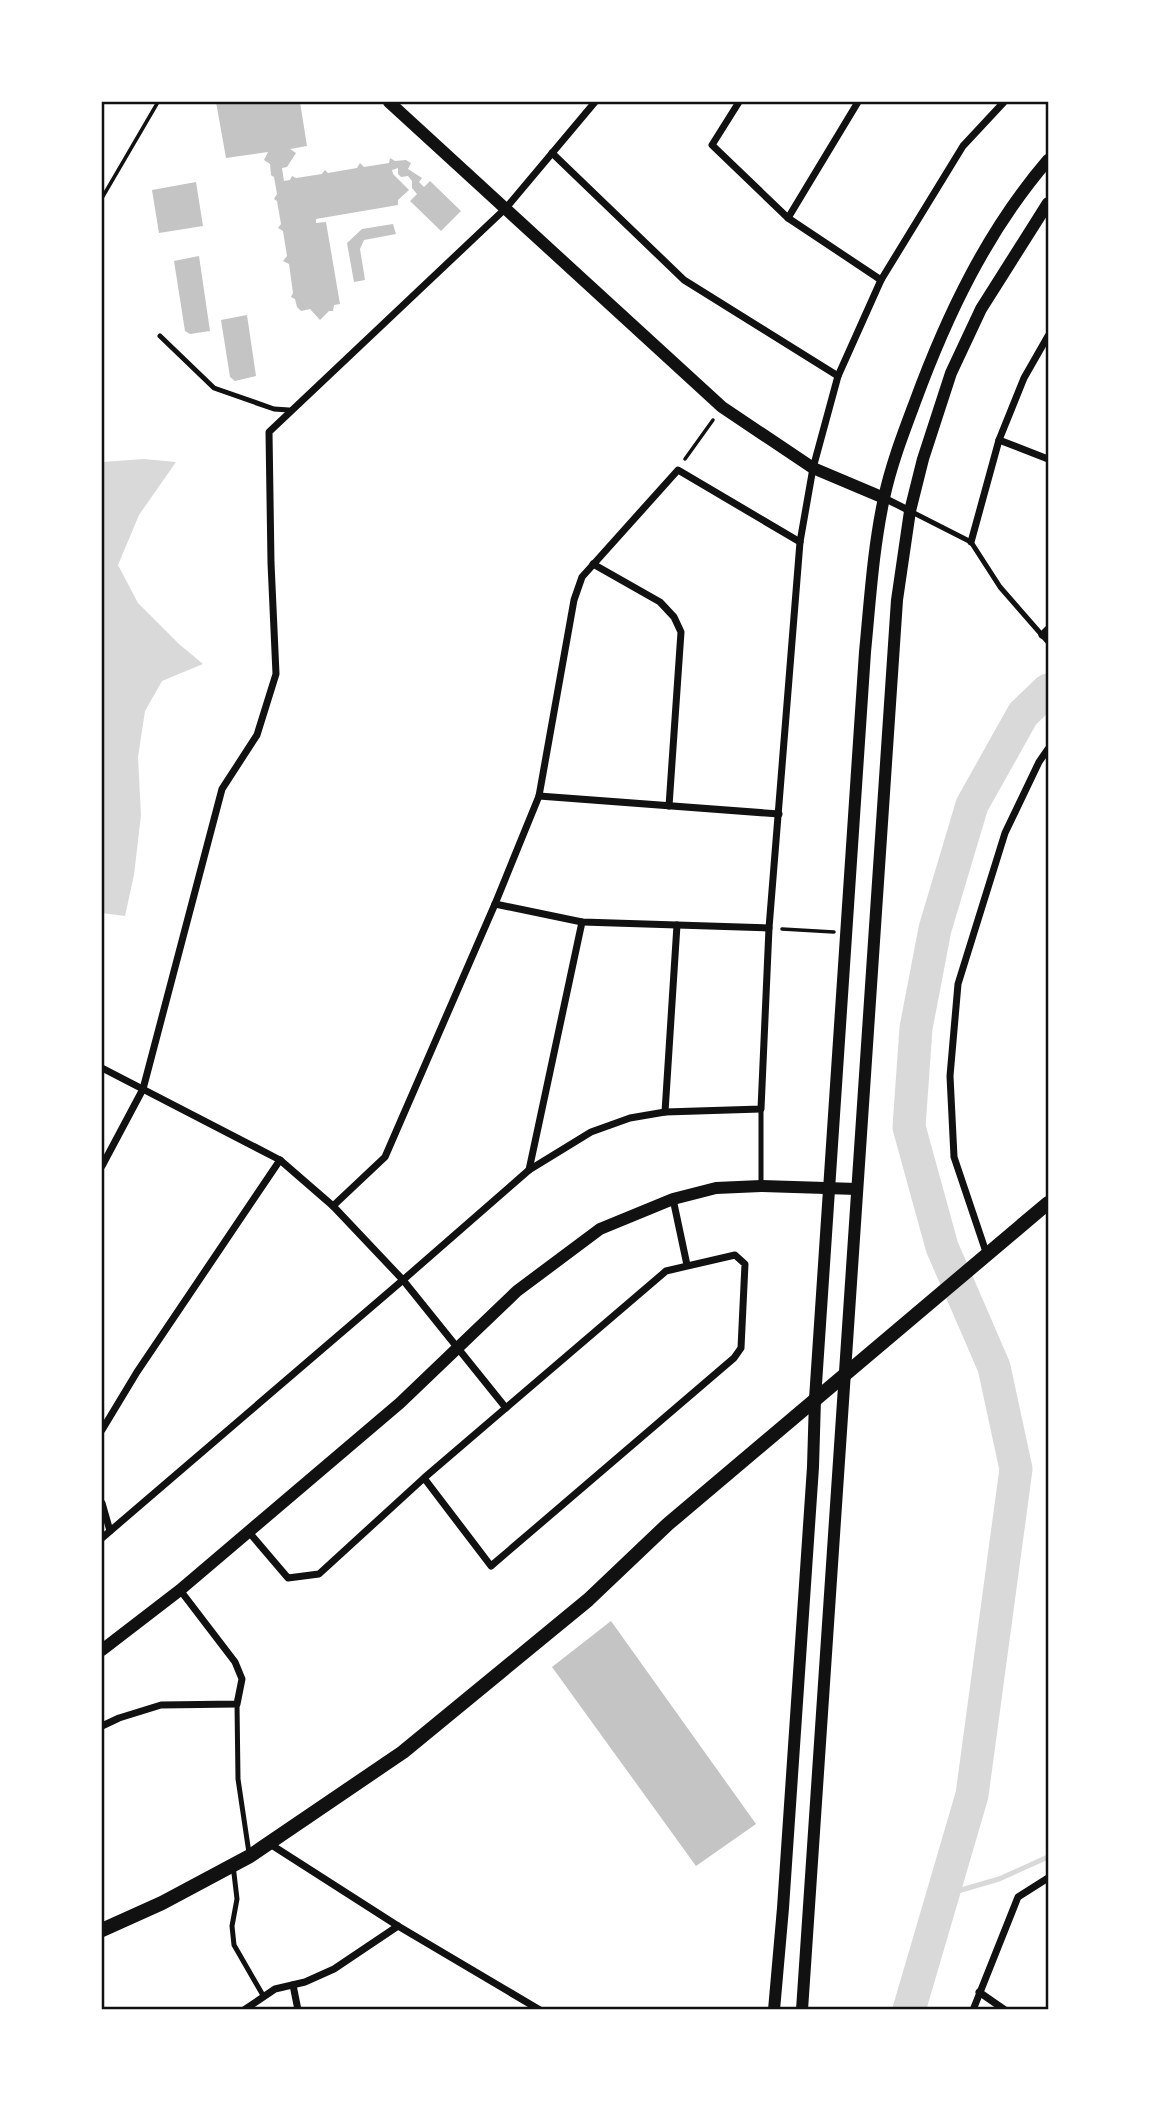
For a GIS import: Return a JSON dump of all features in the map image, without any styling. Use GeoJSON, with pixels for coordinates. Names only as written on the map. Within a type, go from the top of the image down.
{"type":"FeatureCollection","features":[{"type":"Feature","properties":{"kind":"main road"},"geometry":{"type":"LineString","coordinates":[[102,1930],[162,1903],[250,1856],[403,1752],[588,1600],[668,1524],[1048,1203]]}},
{"type":"Feature","properties":{"kind":"street"},"geometry":{"type":"LineString","coordinates":[[389,102],[722,407],[813,468],[910,511]]}},
{"type":"Feature","properties":{"kind":"street"},"geometry":{"type":"LineString","coordinates":[[102,1166],[143,1089],[222,789],[257,735],[276,674],[269,432],[289,410],[506,208],[595,102]]}},
{"type":"Feature","properties":{"kind":"street"},"geometry":{"type":"LineString","coordinates":[[739,102],[712,145],[788,218],[881,280]]}},
{"type":"Feature","properties":{"kind":"street"},"geometry":{"type":"LineString","coordinates":[[788,218],[858,102]]}},
{"type":"Feature","properties":{"kind":"street"},"geometry":{"type":"LineString","coordinates":[[102,1538],[528,1170],[591,1132],[630,1118],[665,1112],[761,1109],[769,928],[800,541],[813,468],[838,376],[881,280],[963,146],[1004,102]]}},
{"type":"Feature","properties":{"kind":"street"},"geometry":{"type":"LineString","coordinates":[[552,153],[684,280],[838,376]]}},
{"type":"Feature","properties":{"kind":"street"},"geometry":{"type":"LineString","coordinates":[[774,2010],[812,1480],[815,1399],[865,652],[874,564],[884,498],[896,452],[938,340],[981,254],[1048,160]]}},
{"type":"Feature","properties":{"kind":"street"},"geometry":{"type":"LineString","coordinates":[[802,2010],[897,600],[910,511],[923,458],[951,373],[981,309],[1048,204]]}},
{"type":"Feature","properties":{"kind":"street"},"geometry":{"type":"LineString","coordinates":[[971,542],[999,440],[1024,378],[1048,336]]}},
{"type":"Feature","properties":{"kind":"street"},"geometry":{"type":"LineString","coordinates":[[999,440],[1048,459]]}},
{"type":"Feature","properties":{"kind":"street"},"geometry":{"type":"LineString","coordinates":[[333,1206],[385,1157],[539,796],[574,600],[582,577],[678,470],[800,541]]}},
{"type":"Feature","properties":{"kind":"street"},"geometry":{"type":"LineString","coordinates":[[593,565],[660,602],[674,617],[681,632],[669,806]]}},
{"type":"Feature","properties":{"kind":"street"},"geometry":{"type":"LineString","coordinates":[[1046,639],[1048,629]]}},
{"type":"Feature","properties":{"kind":"street"},"geometry":{"type":"LineString","coordinates":[[983,1259],[954,1157],[950,1076],[958,984],[1005,833],[1048,749]]}},
{"type":"Feature","properties":{"kind":"street"},"geometry":{"type":"LineString","coordinates":[[539,796],[779,814]]}},
{"type":"Feature","properties":{"kind":"street"},"geometry":{"type":"LineString","coordinates":[[495,904],[582,922],[769,928]]}},
{"type":"Feature","properties":{"kind":"street"},"geometry":{"type":"LineString","coordinates":[[528,1170],[582,922]]}},
{"type":"Feature","properties":{"kind":"street"},"geometry":{"type":"LineString","coordinates":[[665,1112],[677,925]]}},
{"type":"Feature","properties":{"kind":"street"},"geometry":{"type":"LineString","coordinates":[[102,1068],[281,1160],[333,1206],[403,1280],[506,1408]]}},
{"type":"Feature","properties":{"kind":"street"},"geometry":{"type":"LineString","coordinates":[[102,1430],[137,1372],[281,1160]]}},
{"type":"Feature","properties":{"kind":"street"},"geometry":{"type":"LineString","coordinates":[[102,1650],[180,1590],[247,1530],[400,1403],[517,1291],[600,1228],[673,1199],[716,1188],[761,1186],[857,1189]]}},
{"type":"Feature","properties":{"kind":"street"},"geometry":{"type":"LineString","coordinates":[[673,1199],[687,1265]]}},
{"type":"Feature","properties":{"kind":"street"},"geometry":{"type":"LineString","coordinates":[[247,1530],[288,1578],[318,1574],[424,1478],[666,1271],[735,1255],[745,1264],[741,1348],[734,1358],[491,1566],[424,1478]]}},
{"type":"Feature","properties":{"kind":"street"},"geometry":{"type":"LineString","coordinates":[[102,1503],[110,1531]]}},
{"type":"Feature","properties":{"kind":"street"},"geometry":{"type":"LineString","coordinates":[[102,1726],[161,1705],[237,1704],[242,1679],[235,1662],[180,1590]]}},
{"type":"Feature","properties":{"kind":"street"},"geometry":{"type":"LineString","coordinates":[[270,1844],[398,1926],[540,2010]]}},
{"type":"Feature","properties":{"kind":"street"},"geometry":{"type":"LineString","coordinates":[[973,2010],[1018,1896],[1048,1878]]}},
{"type":"Feature","properties":{"kind":"street"},"geometry":{"type":"LineString","coordinates":[[244,2010],[275,1989],[305,1982],[334,1969],[398,1926]]}},
{"type":"Feature","properties":{"kind":"street"},"geometry":{"type":"LineString","coordinates":[[293,1985],[298,2010]]}},
{"type":"Feature","properties":{"kind":"street"},"geometry":{"type":"LineString","coordinates":[[979,1992],[1005,2010]]}},
{"type":"Feature","properties":{"kind":"lane"},"geometry":{"type":"LineString","coordinates":[[160,336],[214,388],[274,409],[289,410]]}},
{"type":"Feature","properties":{"kind":"lane"},"geometry":{"type":"LineString","coordinates":[[910,511],[971,542],[1000,587],[1046,639]]}},
{"type":"Feature","properties":{"kind":"lane"},"geometry":{"type":"LineString","coordinates":[[761,1109],[761,1186]]}},
{"type":"Feature","properties":{"kind":"lane"},"geometry":{"type":"LineString","coordinates":[[237,1704],[238,1779],[250,1856]]}},
{"type":"Feature","properties":{"kind":"lane"},"geometry":{"type":"LineString","coordinates":[[233,1865],[237,1899],[232,1926],[234,1945],[264,1997]]}},
{"type":"Feature","properties":{"kind":"path"},"geometry":{"type":"LineString","coordinates":[[102,198],[158,102]]}},
{"type":"Feature","properties":{"kind":"path"},"geometry":{"type":"LineString","coordinates":[[678,470],[722,407]]}},
{"type":"Feature","properties":{"kind":"path"},"geometry":{"type":"LineString","coordinates":[[769,928],[848,933]]}},
{"type":"Feature","properties":{"kind":"shaded area"},"geometry":{"type":"Polygon","coordinates":[[[144,459],[176,462],[139,515],[118,565],[138,603],[203,664],[162,681],[145,711],[138,757],[141,815],[134,875],[125,916],[102,913],[102,462],[144,459]]]}},
{"type":"Feature","properties":{"kind":"building"},"geometry":{"type":"Polygon","coordinates":[[[216,102],[300,102],[307,146],[290,149],[296,153],[287,167],[282,168],[284,181],[290,180],[292,176],[296,178],[322,174],[325,170],[328,173],[357,168],[360,163],[364,167],[389,163],[390,158],[395,161],[406,160],[411,163],[408,169],[422,178],[419,182],[424,187],[430,181],[461,211],[441,231],[410,201],[417,194],[412,188],[412,181],[408,176],[401,177],[398,168],[392,170],[393,174],[409,190],[398,200],[398,205],[316,219],[316,223],[326,222],[340,304],[334,305],[333,311],[329,311],[320,320],[310,309],[301,311],[291,297],[293,293],[289,264],[283,261],[287,256],[283,231],[278,228],[281,224],[277,201],[274,199],[277,194],[274,177],[271,175],[270,164],[264,160],[268,152],[226,158],[216,102]]]}},
{"type":"Feature","properties":{"kind":"building"},"geometry":{"type":"Polygon","coordinates":[[[196,182],[203,226],[159,233],[152,190],[196,182]]]}},
{"type":"Feature","properties":{"kind":"building"},"geometry":{"type":"Polygon","coordinates":[[[393,224],[396,234],[364,240],[360,249],[365,280],[354,282],[347,243],[362,229],[393,224]]]}},
{"type":"Feature","properties":{"kind":"building"},"geometry":{"type":"Polygon","coordinates":[[[199,256],[210,331],[190,334],[185,331],[174,261],[199,256]]]}},
{"type":"Feature","properties":{"kind":"building"},"geometry":{"type":"Polygon","coordinates":[[[247,315],[256,376],[235,381],[230,377],[221,320],[247,315]]]}},
{"type":"Feature","properties":{"kind":"building"},"geometry":{"type":"Polygon","coordinates":[[[611,1621],[756,1824],[696,1866],[552,1667],[611,1621]]]}},
{"type":"Feature","properties":{"kind":"waterway"},"geometry":{"type":"LineString","coordinates":[[909,2010],[972,1795],[1016,1469],[994,1367],[942,1247],[909,1127],[916,1028],[935,929],[972,805],[1023,714],[1048,690]]}},
{"type":"Feature","properties":{"kind":"waterway"},"geometry":{"type":"LineString","coordinates":[[944,1895],[999,1879],[1048,1857]]}}]}
